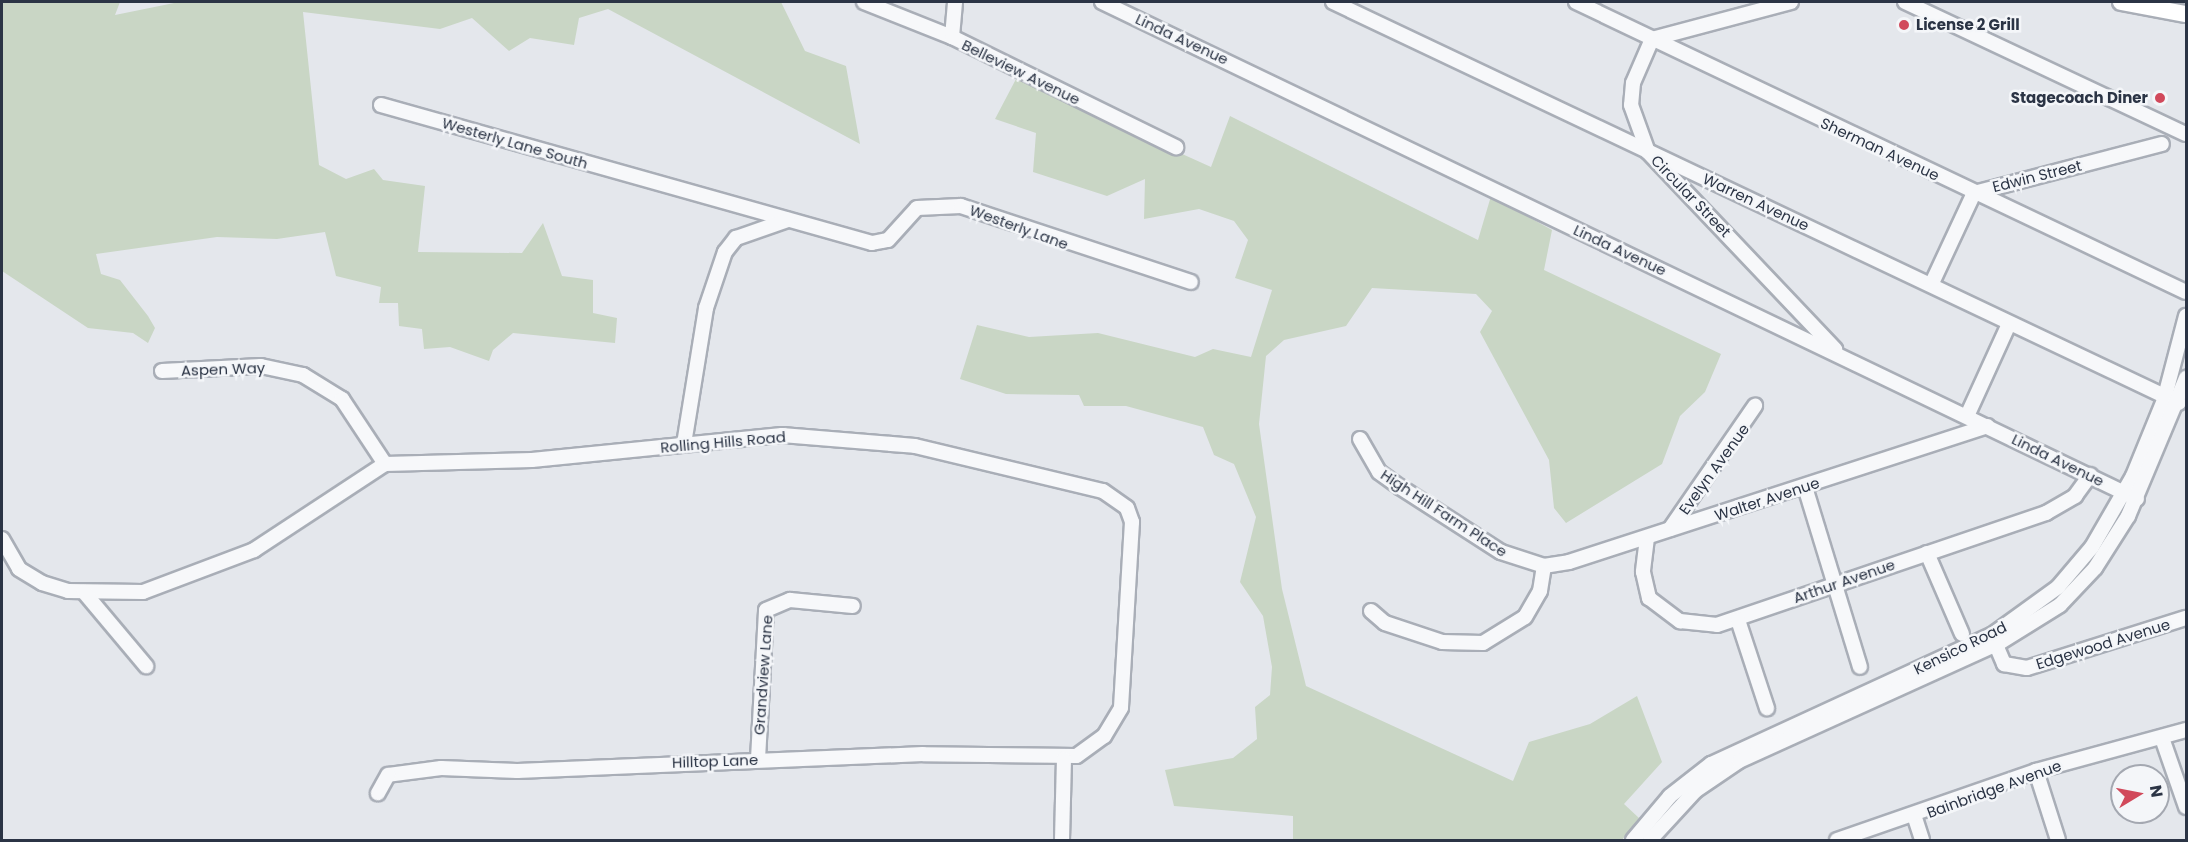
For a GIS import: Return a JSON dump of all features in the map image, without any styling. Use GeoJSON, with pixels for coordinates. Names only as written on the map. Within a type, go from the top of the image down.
{"type":"FeatureCollection","features":[{"type":"Feature","properties":{"kind":"main road"},"geometry":{"type":"LineString","coordinates":[[2121,2],[2187,14]]}},
{"type":"Feature","properties":{"kind":"street","name":"Belleview Avenue"},"geometry":{"type":"LineString","coordinates":[[864,2],[952,37],[1176,147]]}},
{"type":"Feature","properties":{"kind":"street"},"geometry":{"type":"LineString","coordinates":[[952,37],[955,2]]}},
{"type":"Feature","properties":{"kind":"street","name":"Linda Avenue"},"geometry":{"type":"LineString","coordinates":[[1102,2],[2138,499]]}},
{"type":"Feature","properties":{"kind":"street","name":"Warren Avenue"},"geometry":{"type":"LineString","coordinates":[[1337,2],[1648,152],[1932,283],[2009,324],[2179,403]]}},
{"type":"Feature","properties":{"kind":"street","name":"Sherman Avenue"},"geometry":{"type":"LineString","coordinates":[[1576,2],[1974,193],[2187,292]]}},
{"type":"Feature","properties":{"kind":"street"},"geometry":{"type":"LineString","coordinates":[[1652,39],[1791,2]]}},
{"type":"Feature","properties":{"kind":"street"},"geometry":{"type":"LineString","coordinates":[[1905,2],[2187,134]]}},
{"type":"Feature","properties":{"kind":"street","name":"Circular Street"},"geometry":{"type":"LineString","coordinates":[[1652,39],[1633,83],[1631,105],[1648,152],[1840,355]]}},
{"type":"Feature","properties":{"kind":"street","name":"Westerly Lane South"},"geometry":{"type":"LineString","coordinates":[[381,105],[719,198]]}},
{"type":"Feature","properties":{"kind":"street","name":"Edwin Street"},"geometry":{"type":"LineString","coordinates":[[1932,283],[1974,193],[2162,144]]}},
{"type":"Feature","properties":{"kind":"street","name":"Westerly Lane"},"geometry":{"type":"LineString","coordinates":[[719,198],[788,220],[878,243],[888,240],[917,208],[961,206],[1191,282]]}},
{"type":"Feature","properties":{"kind":"street"},"geometry":{"type":"LineString","coordinates":[[684,444],[706,308],[724,252],[736,238],[788,220]]}},
{"type":"Feature","properties":{"kind":"street","name":"Kensico Road"},"geometry":{"type":"LineString","coordinates":[[1634,840],[1670,796],[1720,759],[1982,640],[2026,613],[2079,564],[2124,493],[2165,397],[2187,316]]}},
{"type":"Feature","properties":{"kind":"street"},"geometry":{"type":"LineString","coordinates":[[1967,416],[2009,324]]}},
{"type":"Feature","properties":{"kind":"street","name":"Aspen Way"},"geometry":{"type":"LineString","coordinates":[[162,371],[261,366],[303,375],[342,399],[385,464]]}},
{"type":"Feature","properties":{"kind":"street","name":"Kensico Road"},"geometry":{"type":"LineString","coordinates":[[1650,840],[1688,797],[1738,761],[1996,645],[2036,623],[2075,591],[2107,551],[2138,499],[2179,403],[2187,378]]}},
{"type":"Feature","properties":{"kind":"street","name":"Evelyn Avenue"},"geometry":{"type":"LineString","coordinates":[[1670,529],[1755,406]]}},
{"type":"Feature","properties":{"kind":"street","name":"Walter Avenue"},"geometry":{"type":"LineString","coordinates":[[1544,566],[1647,537],[1987,426]]}},
{"type":"Feature","properties":{"kind":"street","name":"Rolling Hills Road"},"geometry":{"type":"LineString","coordinates":[[385,464],[532,460],[782,435],[878,442],[1012,468],[1119,498],[1132,522],[1121,708],[1104,736],[1064,759]]}},
{"type":"Feature","properties":{"kind":"street","name":"High Hill Farm Place"},"geometry":{"type":"LineString","coordinates":[[1360,439],[1379,472],[1400,487],[1501,552],[1544,566]]}},
{"type":"Feature","properties":{"kind":"street"},"geometry":{"type":"LineString","coordinates":[[2,539],[30,577],[84,592],[143,592],[224,565],[385,464]]}},
{"type":"Feature","properties":{"kind":"street","name":"Arthur Avenue"},"geometry":{"type":"LineString","coordinates":[[1647,537],[1645,585],[1660,610],[1698,626],[1738,620],[1834,583],[2060,508],[2090,475]]}},
{"type":"Feature","properties":{"kind":"street"},"geometry":{"type":"LineString","coordinates":[[1805,487],[1860,667]]}},
{"type":"Feature","properties":{"kind":"street"},"geometry":{"type":"LineString","coordinates":[[1927,553],[1962,633]]}},
{"type":"Feature","properties":{"kind":"street"},"geometry":{"type":"LineString","coordinates":[[1371,611],[1385,623],[1442,642],[1483,643],[1525,617],[1540,591],[1544,566]]}},
{"type":"Feature","properties":{"kind":"street"},"geometry":{"type":"LineString","coordinates":[[84,592],[146,666]]}},
{"type":"Feature","properties":{"kind":"street","name":"Grandview Lane"},"geometry":{"type":"LineString","coordinates":[[758,759],[766,610],[790,600],[853,606]]}},
{"type":"Feature","properties":{"kind":"street","name":"Edgewood Avenue"},"geometry":{"type":"LineString","coordinates":[[1996,645],[2004,664],[2027,668],[2187,618]]}},
{"type":"Feature","properties":{"kind":"street"},"geometry":{"type":"LineString","coordinates":[[1738,620],[1767,708]]}},
{"type":"Feature","properties":{"kind":"street","name":"Bainbridge Avenue"},"geometry":{"type":"LineString","coordinates":[[1837,840],[1915,818],[2036,771],[2187,730]]}},
{"type":"Feature","properties":{"kind":"street"},"geometry":{"type":"LineString","coordinates":[[2162,738],[2187,807]]}},
{"type":"Feature","properties":{"kind":"street","name":"Hilltop Lane"},"geometry":{"type":"LineString","coordinates":[[378,793],[388,775],[441,768],[517,771],[758,759],[923,754],[1064,759]]}},
{"type":"Feature","properties":{"kind":"street"},"geometry":{"type":"LineString","coordinates":[[1062,840],[1064,759]]}},
{"type":"Feature","properties":{"kind":"street"},"geometry":{"type":"LineString","coordinates":[[2036,771],[2058,840]]}},
{"type":"Feature","properties":{"kind":"street"},"geometry":{"type":"LineString","coordinates":[[1915,818],[1922,840]]}},
{"type":"Feature","properties":{"kind":"green space"},"geometry":{"type":"Polygon","coordinates":[[[2,2],[120,2],[115,15],[179,2],[781,2],[805,51],[846,66],[860,144],[608,9],[579,18],[574,45],[530,38],[509,51],[472,18],[440,29],[303,12],[319,165],[346,179],[374,169],[383,180],[425,186],[418,252],[522,253],[543,223],[562,276],[593,280],[593,313],[617,318],[615,343],[513,333],[493,350],[489,361],[450,347],[424,349],[422,329],[399,326],[398,303],[379,303],[381,287],[336,276],[325,232],[277,239],[217,237],[96,254],[101,274],[120,280],[148,316],[155,328],[148,343],[133,333],[88,328],[2,271],[2,2]]]}},
{"type":"Feature","properties":{"kind":"green space"},"geometry":{"type":"Polygon","coordinates":[[[1016,79],[1211,167],[1230,116],[1478,240],[1491,196],[1552,230],[1544,270],[1721,354],[1705,392],[1680,416],[1662,464],[1566,523],[1554,508],[1549,460],[1480,332],[1492,311],[1476,294],[1372,288],[1346,326],[1284,340],[1266,356],[1259,424],[1282,589],[1306,686],[1513,781],[1529,742],[1590,724],[1637,696],[1662,762],[1624,804],[1639,818],[1622,840],[1293,840],[1293,816],[1174,806],[1165,770],[1233,758],[1257,739],[1255,707],[1270,695],[1272,667],[1263,616],[1240,582],[1256,517],[1234,464],[1214,455],[1203,427],[1126,406],[1084,406],[1079,395],[1006,394],[960,379],[977,325],[1029,337],[1098,333],[1195,357],[1213,349],[1251,357],[1272,290],[1235,278],[1248,240],[1234,221],[1199,209],[1144,219],[1145,179],[1107,196],[1033,172],[1036,133],[995,119],[1016,79]]]}},
{"type":"Feature","properties":{"kind":"place","name":"License 2 Grill"},"geometry":{"type":"Point","coordinates":[1904,25]}},
{"type":"Feature","properties":{"kind":"place","name":"Stagecoach Diner"},"geometry":{"type":"Point","coordinates":[2160,98]}}]}
